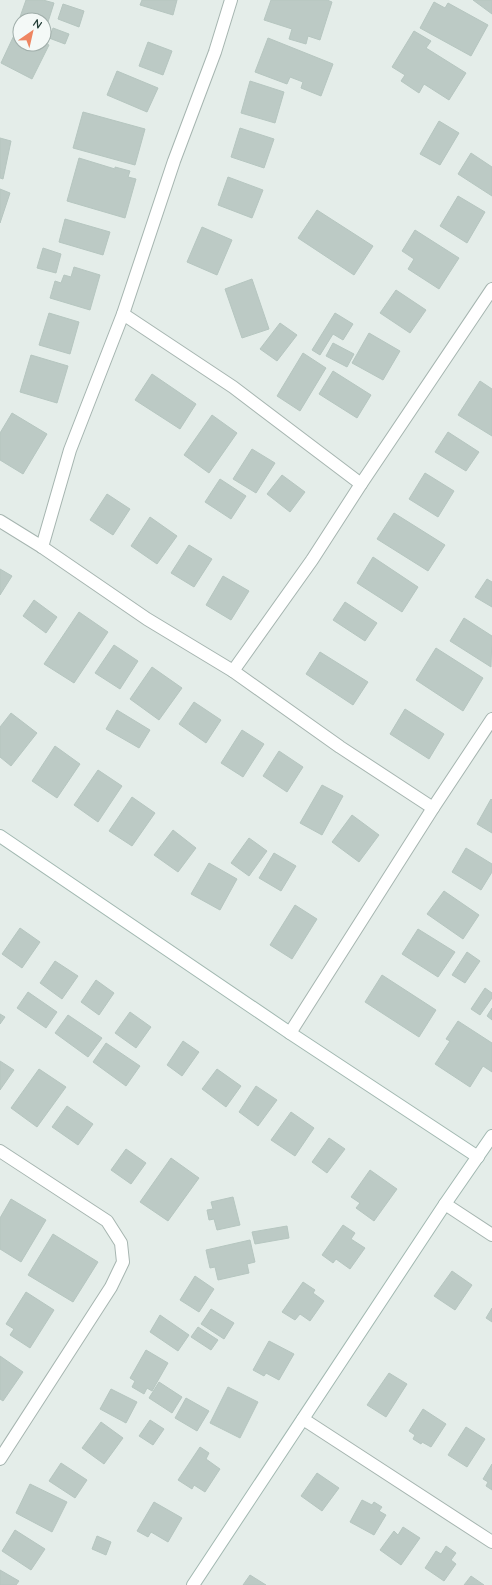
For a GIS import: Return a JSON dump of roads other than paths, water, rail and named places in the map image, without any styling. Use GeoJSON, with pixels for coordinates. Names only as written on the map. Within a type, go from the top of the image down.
{"type":"FeatureCollection","features":[{"type":"Feature","properties":{"kind":"street"},"geometry":{"type":"LineString","coordinates":[[42,547],[70,450],[123,314],[174,161],[215,52],[231,0]]}},
{"type":"Feature","properties":{"kind":"street"},"geometry":{"type":"LineString","coordinates":[[233,671],[312,560],[360,484],[492,289]]}},
{"type":"Feature","properties":{"kind":"street"},"geometry":{"type":"LineString","coordinates":[[123,314],[233,387],[360,484]]}},
{"type":"Feature","properties":{"kind":"street"},"geometry":{"type":"LineString","coordinates":[[0,521],[42,547],[147,619],[233,671],[340,747],[433,808]]}},
{"type":"Feature","properties":{"kind":"street"},"geometry":{"type":"LineString","coordinates":[[290,1033],[433,808],[492,719]]}},
{"type":"Feature","properties":{"kind":"street"},"geometry":{"type":"LineString","coordinates":[[0,836],[290,1033],[478,1157]]}},
{"type":"Feature","properties":{"kind":"street"},"geometry":{"type":"LineString","coordinates":[[193,1585],[445,1204],[492,1136]]}},
{"type":"Feature","properties":{"kind":"street"},"geometry":{"type":"LineString","coordinates":[[0,1151],[107,1221],[121,1243],[123,1262],[111,1287],[0,1459]]}},
{"type":"Feature","properties":{"kind":"street"},"geometry":{"type":"LineString","coordinates":[[445,1204],[492,1235]]}},
{"type":"Feature","properties":{"kind":"street"},"geometry":{"type":"LineString","coordinates":[[303,1419],[492,1542]]}}]}
